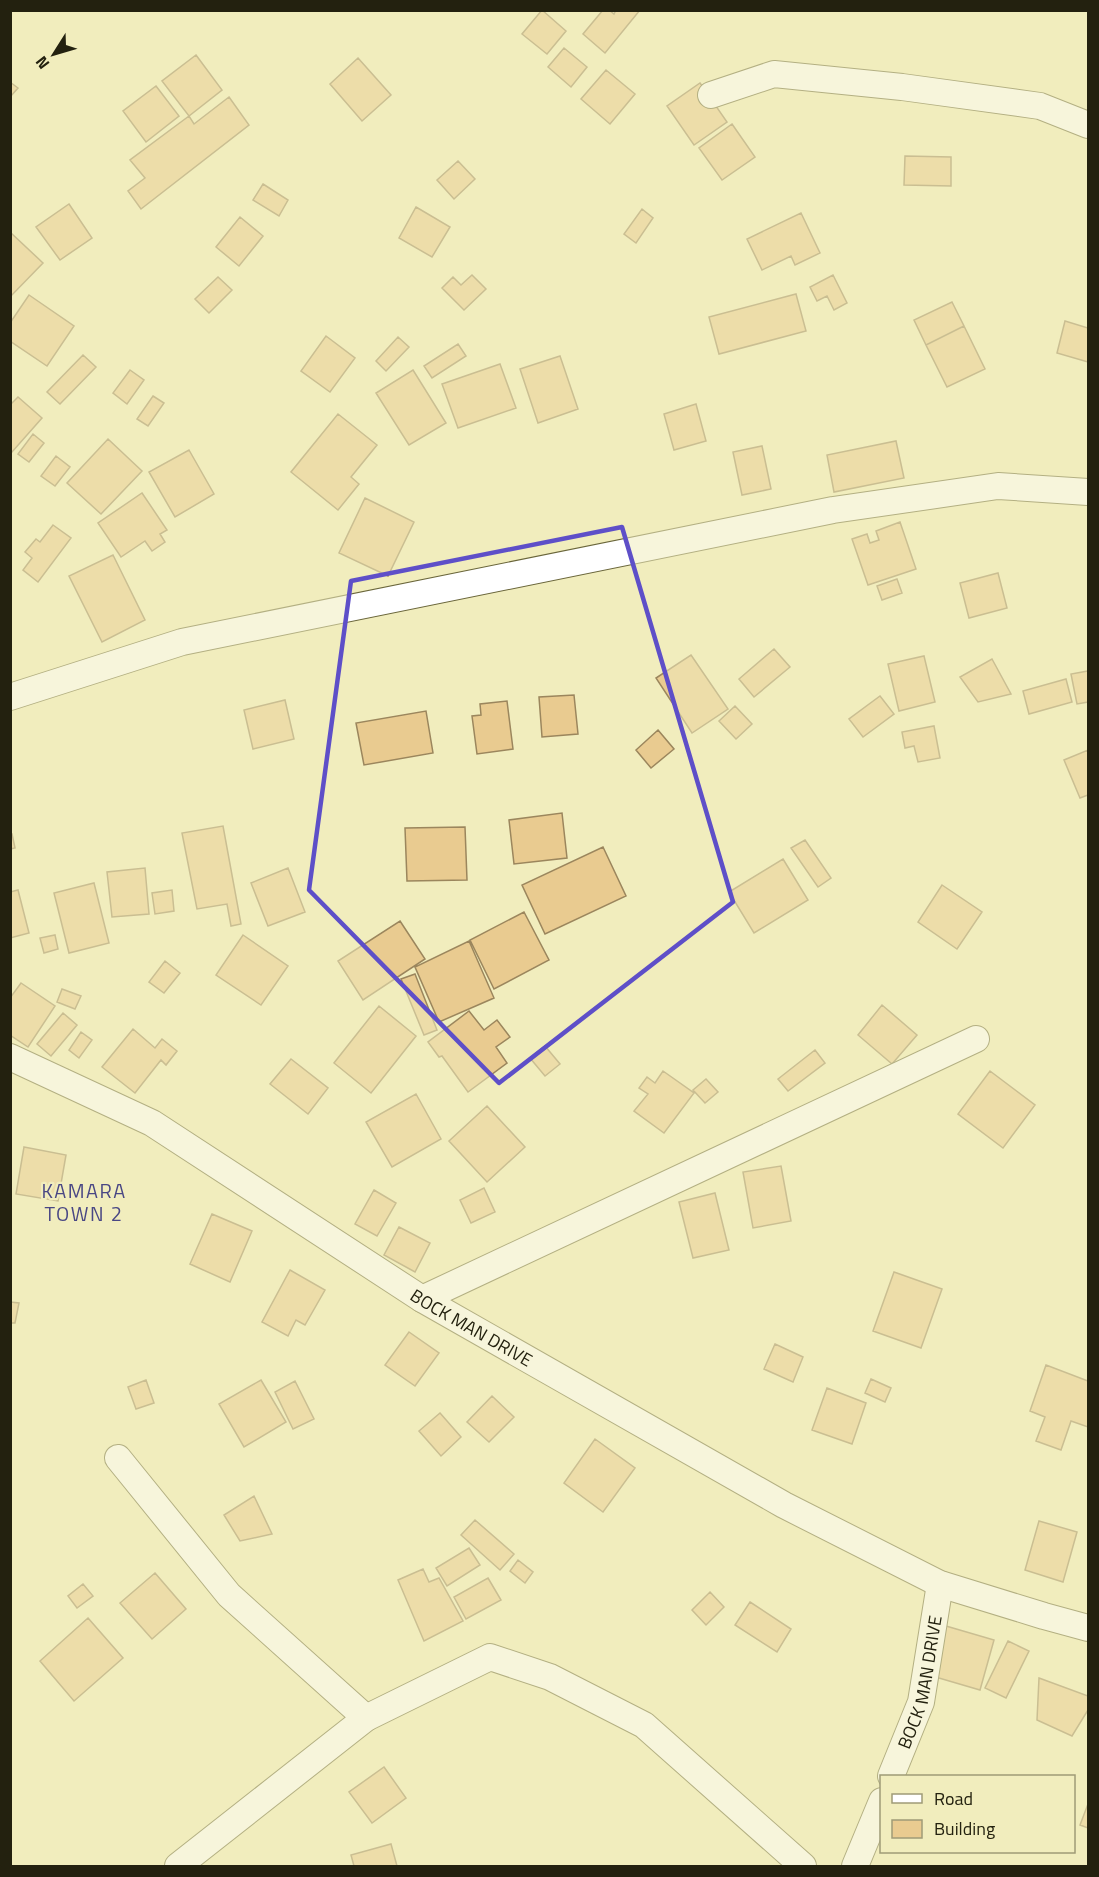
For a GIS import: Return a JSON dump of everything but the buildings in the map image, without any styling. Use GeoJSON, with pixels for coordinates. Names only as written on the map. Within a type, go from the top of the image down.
{"type":"FeatureCollection","features":[{"type":"Feature","properties":{"kind":"street"},"geometry":{"type":"LineString","coordinates":[[711,95],[774,74],[902,87],[1040,106],[1089,125]]}},
{"type":"Feature","properties":{"kind":"street"},"geometry":{"type":"LineString","coordinates":[[10,697],[182,642],[833,510],[998,486],[1089,492]]}},
{"type":"Feature","properties":{"kind":"street"},"geometry":{"type":"LineString","coordinates":[[422,1299],[976,1039]]}},
{"type":"Feature","properties":{"kind":"street","name":"BOCK MAN DRIVE"},"geometry":{"type":"LineString","coordinates":[[10,1057],[152,1123],[422,1299],[784,1505],[940,1584],[1044,1617],[1089,1628]]}},
{"type":"Feature","properties":{"kind":"street"},"geometry":{"type":"LineString","coordinates":[[118,1458],[229,1595],[366,1718]]}},
{"type":"Feature","properties":{"kind":"street","name":"BOCK MAN DRIVE"},"geometry":{"type":"LineString","coordinates":[[891,1775],[921,1702],[940,1584]]}},
{"type":"Feature","properties":{"kind":"street"},"geometry":{"type":"LineString","coordinates":[[178,1866],[366,1718],[490,1657],[550,1677],[644,1725],[803,1866]]}},
{"type":"Feature","properties":{"kind":"street"},"geometry":{"type":"LineString","coordinates":[[855,1866],[880,1806]]}},
{"type":"Feature","properties":{"kind":"highlighted area"},"geometry":{"type":"Polygon","coordinates":[[[622,527],[733,902],[499,1083],[309,890],[351,581],[622,527]]]}},
{"type":"Feature","properties":{"kind":"district","name":"KAMARA TOWN 2"},"geometry":{"type":"Point","coordinates":[84,1202]}}]}
